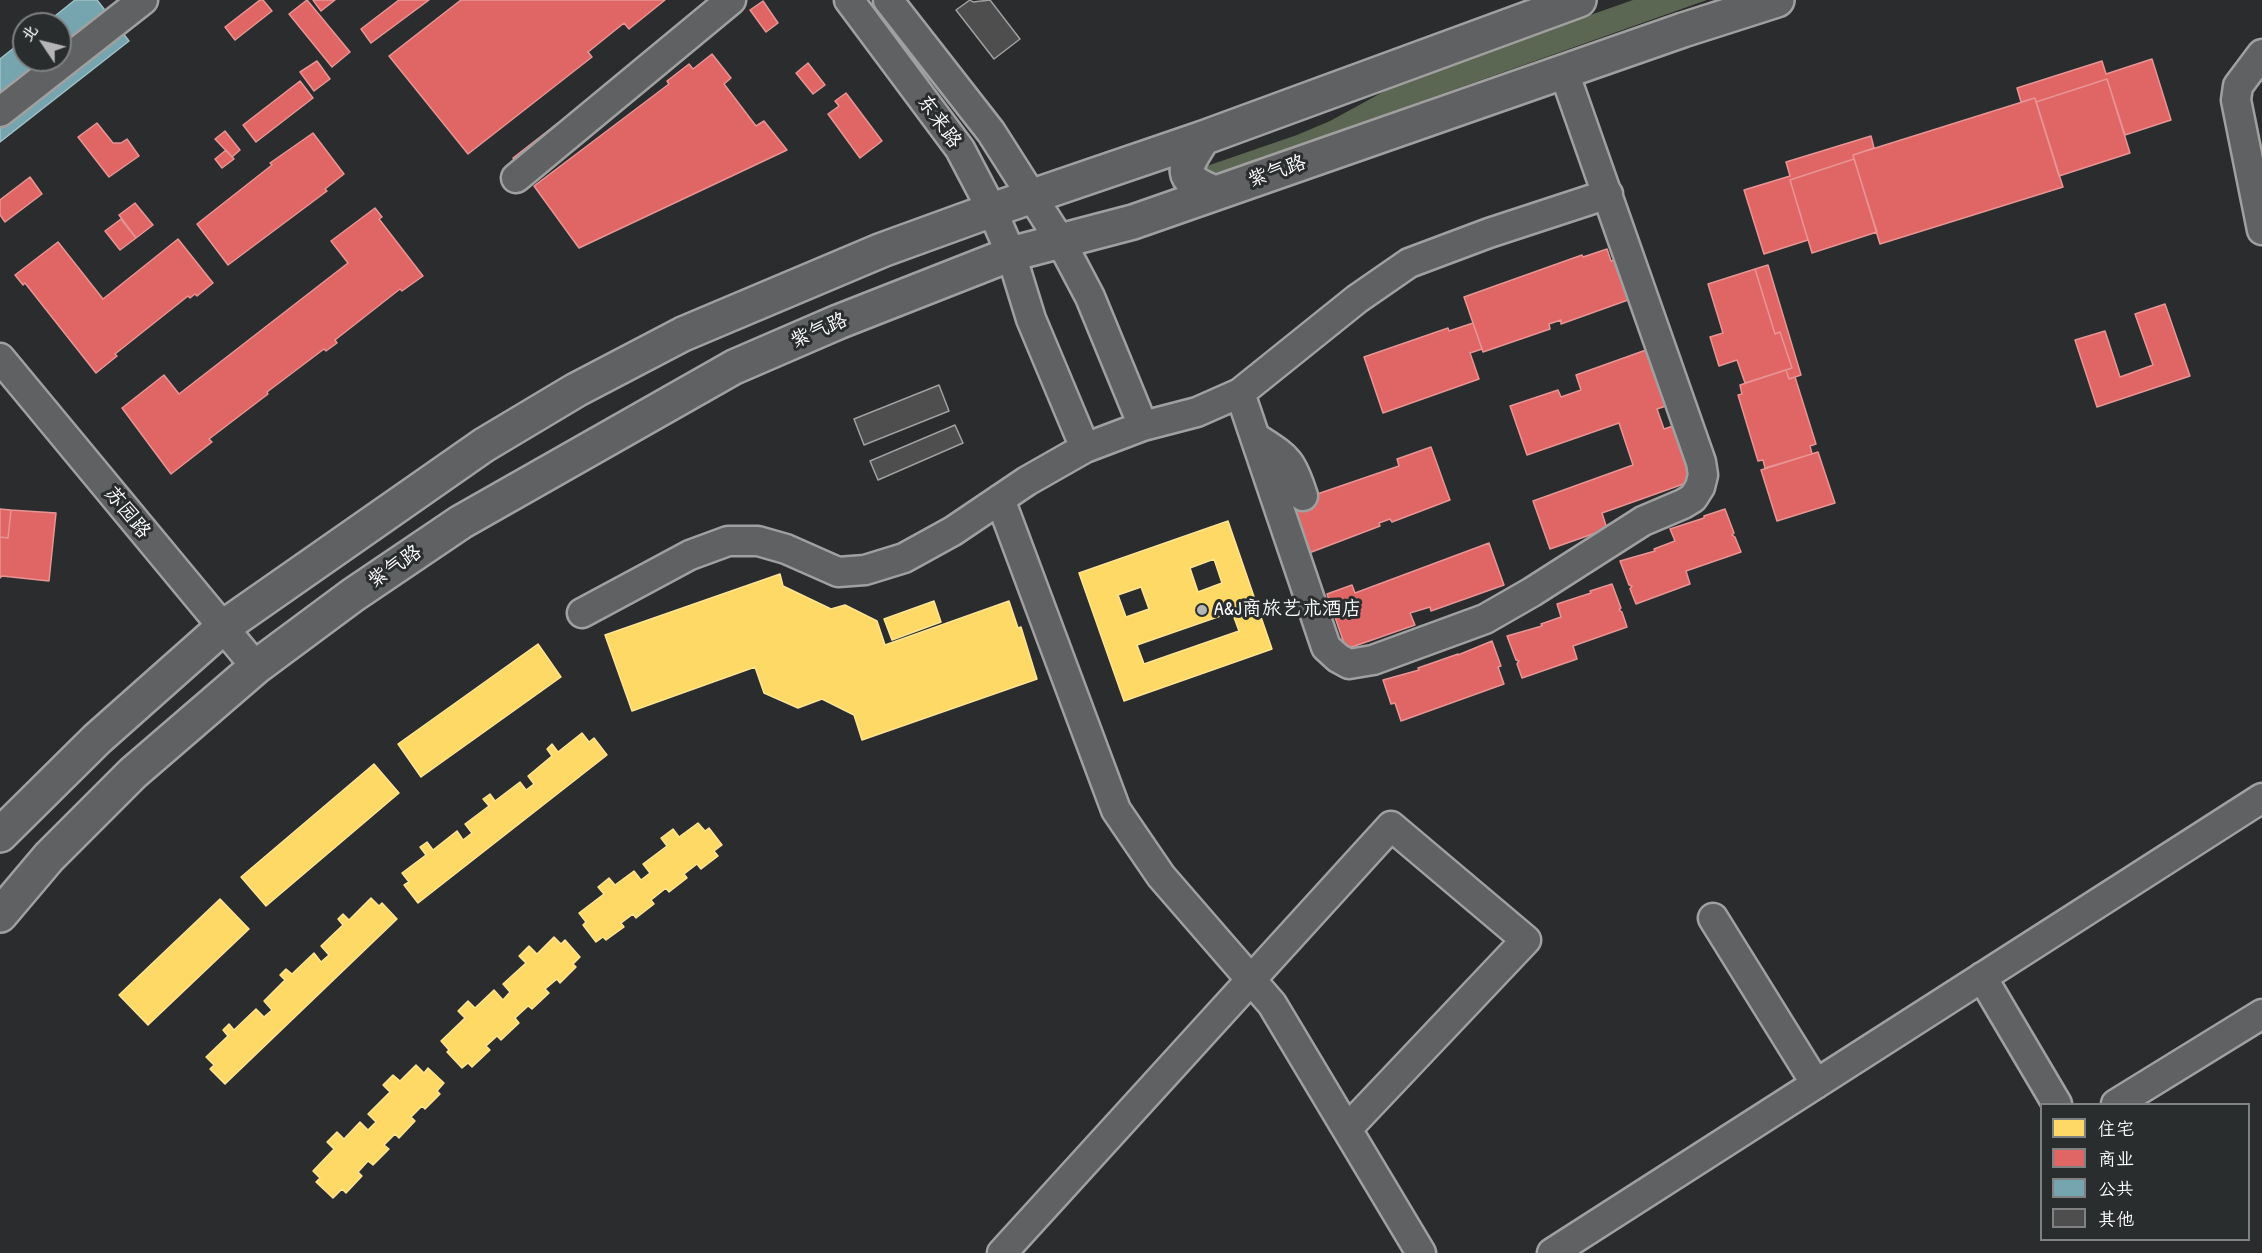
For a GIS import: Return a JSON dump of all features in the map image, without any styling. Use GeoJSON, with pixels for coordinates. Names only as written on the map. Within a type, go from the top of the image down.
{"type":"FeatureCollection","features":[{"type":"Feature","properties":{"kind":"main road"},"geometry":{"type":"LineString","coordinates":[[0,835],[97,739],[222,628],[484,446],[576,390],[683,334],[882,250],[1203,138],[1541,6],[1579,0]]}},
{"type":"Feature","properties":{"kind":"main road","name":"紫气路"},"geometry":{"type":"LineString","coordinates":[[0,915],[49,857],[133,773],[256,667],[353,595],[461,522],[734,367],[838,322],[1011,254],[1133,222],[1777,0]]}},
{"type":"Feature","properties":{"kind":"main road"},"geometry":{"type":"LineString","coordinates":[[1203,138],[1188,160],[1187,175],[1195,185],[1215,193]]}},
{"type":"Feature","properties":{"kind":"main road"},"geometry":{"type":"LineString","coordinates":[[820,276],[836,283],[843,291],[846,307],[838,322]]}},
{"type":"Feature","properties":{"kind":"street"},"geometry":{"type":"LineString","coordinates":[[0,112],[144,0]]}},
{"type":"Feature","properties":{"kind":"street"},"geometry":{"type":"LineString","coordinates":[[516,178],[731,0]]}},
{"type":"Feature","properties":{"kind":"street","name":"东来路"},"geometry":{"type":"LineString","coordinates":[[849,0],[960,149],[992,210],[1011,254],[1031,319],[1085,448]]}},
{"type":"Feature","properties":{"kind":"street","name":"东来路"},"geometry":{"type":"LineString","coordinates":[[888,0],[991,132],[1061,242],[1090,297],[1143,426]]}},
{"type":"Feature","properties":{"kind":"street"},"geometry":{"type":"LineString","coordinates":[[2262,54],[2238,86],[2236,100],[2262,230]]}},
{"type":"Feature","properties":{"kind":"street"},"geometry":{"type":"LineString","coordinates":[[1240,393],[1326,647],[1349,664],[1373,660],[1485,619],[1532,592],[1633,527],[1693,498],[1700,487],[1703,475],[1701,462],[1564,72]]}},
{"type":"Feature","properties":{"kind":"street"},"geometry":{"type":"LineString","coordinates":[[582,613],[690,555],[729,541],[768,544],[838,572],[865,570],[904,558],[953,531],[1026,481],[1085,448],[1143,426],[1197,412],[1240,393],[1357,299],[1409,263],[1608,194]]}},
{"type":"Feature","properties":{"kind":"street","name":"苏园路"},"geometry":{"type":"LineString","coordinates":[[0,358],[256,667]]}},
{"type":"Feature","properties":{"kind":"street"},"geometry":{"type":"LineString","coordinates":[[1255,437],[1283,455],[1294,469],[1303,496]]}},
{"type":"Feature","properties":{"kind":"street"},"geometry":{"type":"LineString","coordinates":[[1000,499],[1116,810],[1161,876],[1272,1004],[1421,1253]]}},
{"type":"Feature","properties":{"kind":"street"},"geometry":{"type":"LineString","coordinates":[[1552,1253],[2262,798]]}},
{"type":"Feature","properties":{"kind":"street"},"geometry":{"type":"LineString","coordinates":[[1002,1253],[1391,826],[1526,940],[1347,1130]]}},
{"type":"Feature","properties":{"kind":"street"},"geometry":{"type":"LineString","coordinates":[[1713,918],[1816,1084]]}},
{"type":"Feature","properties":{"kind":"street"},"geometry":{"type":"LineString","coordinates":[[1982,977],[2056,1103]]}},
{"type":"Feature","properties":{"kind":"street"},"geometry":{"type":"LineString","coordinates":[[2118,1103],[2262,1014]]}},
{"type":"Feature","properties":{"kind":"green space"},"geometry":{"type":"Polygon","coordinates":[[[1633,0],[1707,0],[1202,179],[1201,168],[1297,135],[1330,121],[1403,81],[1633,0]]]}},
{"type":"Feature","properties":{"kind":"building: 住宅","name":"A&J商旅艺术酒店"},"geometry":{"type":"Polygon","coordinates":[[[1228,521],[1272,649],[1124,701],[1079,573],[1228,521]],[[1214,559],[1190,568],[1198,592],[1222,583],[1214,559]],[[1141,587],[1118,595],[1126,617],[1149,609],[1141,587]],[[1232,612],[1137,645],[1144,664],[1239,631],[1232,612]]]}},
{"type":"Feature","properties":{"kind":"building: 住宅"},"geometry":{"type":"Polygon","coordinates":[[[780,574],[783,586],[831,609],[845,605],[877,621],[885,645],[1009,601],[1018,628],[1021,627],[1037,679],[862,740],[854,715],[822,699],[798,708],[764,693],[755,667],[632,711],[605,635],[780,574]]]}},
{"type":"Feature","properties":{"kind":"building: 住宅"},"geometry":{"type":"Polygon","coordinates":[[[934,601],[941,622],[892,640],[884,619],[934,601]]]}},
{"type":"Feature","properties":{"kind":"building: 住宅"},"geometry":{"type":"Polygon","coordinates":[[[538,644],[561,677],[421,777],[398,744],[538,644]]]}},
{"type":"Feature","properties":{"kind":"building: 住宅"},"geometry":{"type":"Polygon","coordinates":[[[582,733],[589,742],[594,738],[607,755],[418,903],[404,885],[409,882],[402,873],[426,855],[420,847],[427,842],[433,850],[457,831],[463,840],[472,833],[465,824],[489,806],[483,799],[490,794],[495,801],[520,782],[526,790],[534,784],[528,776],[552,756],[547,749],[552,744],[558,752],[582,733]]]}},
{"type":"Feature","properties":{"kind":"building: 住宅"},"geometry":{"type":"Polygon","coordinates":[[[374,764],[399,793],[266,906],[241,877],[374,764]]]}},
{"type":"Feature","properties":{"kind":"building: 住宅"},"geometry":{"type":"Polygon","coordinates":[[[698,823],[705,831],[709,828],[722,845],[714,851],[718,856],[701,869],[697,864],[684,874],[687,878],[669,892],[666,888],[651,900],[654,904],[636,918],[633,914],[621,923],[624,927],[606,940],[603,937],[596,942],[583,925],[586,922],[579,913],[604,894],[598,887],[609,878],[615,885],[634,871],[641,880],[650,873],[643,864],[667,846],[661,838],[673,829],[679,837],[698,823]]]}},
{"type":"Feature","properties":{"kind":"building: 住宅"},"geometry":{"type":"Polygon","coordinates":[[[371,898],[379,906],[382,903],[397,919],[225,1084],[210,1069],[214,1065],[206,1057],[228,1036],[223,1030],[229,1024],[234,1030],[256,1009],[264,1017],[272,1010],[264,1001],[285,980],[280,975],[286,969],[292,974],[314,953],[321,962],[329,955],[321,946],[343,925],[338,919],[343,914],[349,920],[371,898]]]}},
{"type":"Feature","properties":{"kind":"building: 住宅"},"geometry":{"type":"Polygon","coordinates":[[[220,899],[249,929],[148,1025],[119,995],[220,899]]]}},
{"type":"Feature","properties":{"kind":"building: 住宅"},"geometry":{"type":"Polygon","coordinates":[[[554,937],[561,944],[565,940],[580,957],[573,964],[576,967],[560,983],[557,979],[545,989],[549,993],[532,1009],[528,1006],[515,1018],[519,1023],[501,1040],[497,1036],[486,1046],[490,1050],[472,1067],[468,1063],[462,1068],[447,1052],[449,1050],[441,1041],[465,1018],[458,1011],[468,1001],[475,1008],[494,990],[503,1000],[510,992],[503,984],[526,963],[519,956],[529,946],[537,954],[554,937]]]}},
{"type":"Feature","properties":{"kind":"building: 住宅"},"geometry":{"type":"Polygon","coordinates":[[[416,1065],[424,1073],[428,1068],[444,1083],[437,1091],[440,1094],[425,1109],[422,1106],[411,1117],[415,1121],[399,1138],[395,1134],[384,1145],[389,1149],[373,1165],[368,1161],[358,1172],[362,1176],[346,1193],[342,1189],[333,1198],[316,1182],[320,1178],[313,1171],[334,1149],[327,1142],[337,1132],[344,1139],[360,1122],[368,1130],[376,1122],[368,1114],[390,1092],[383,1085],[393,1075],[400,1081],[416,1065]]]}},
{"type":"Feature","properties":{"kind":"building: 商业"},"geometry":{"type":"Polygon","coordinates":[[[263,0],[272,11],[235,40],[225,27],[263,0]]]}},
{"type":"Feature","properties":{"kind":"building: 商业"},"geometry":{"type":"Polygon","coordinates":[[[307,0],[350,52],[332,67],[289,14],[307,0]]]}},
{"type":"Feature","properties":{"kind":"building: 商业"},"geometry":{"type":"Polygon","coordinates":[[[313,0],[335,0],[321,11],[313,0]]]}},
{"type":"Feature","properties":{"kind":"building: 商业"},"geometry":{"type":"Polygon","coordinates":[[[399,0],[429,0],[371,43],[361,29],[399,0]]]}},
{"type":"Feature","properties":{"kind":"building: 商业"},"geometry":{"type":"Polygon","coordinates":[[[461,0],[665,0],[629,29],[624,23],[588,52],[592,57],[468,154],[389,56],[461,0]]]}},
{"type":"Feature","properties":{"kind":"building: 商业"},"geometry":{"type":"Polygon","coordinates":[[[763,1],[778,23],[766,32],[750,10],[763,1]]]}},
{"type":"Feature","properties":{"kind":"building: 商业"},"geometry":{"type":"Polygon","coordinates":[[[712,54],[731,78],[724,84],[756,126],[764,121],[787,150],[579,248],[534,186],[669,84],[667,81],[689,64],[693,69],[712,54]]]}},
{"type":"Feature","properties":{"kind":"building: 商业"},"geometry":{"type":"Polygon","coordinates":[[[2152,59],[2171,120],[2125,135],[2107,79],[2036,102],[2035,98],[2021,102],[2017,88],[2102,61],[2106,74],[2152,59]]]}},
{"type":"Feature","properties":{"kind":"building: 商业"},"geometry":{"type":"Polygon","coordinates":[[[317,61],[330,79],[314,91],[300,72],[317,61]]]}},
{"type":"Feature","properties":{"kind":"building: 商业"},"geometry":{"type":"Polygon","coordinates":[[[808,63],[825,85],[813,94],[796,73],[808,63]]]}},
{"type":"Feature","properties":{"kind":"building: 商业"},"geometry":{"type":"Polygon","coordinates":[[[2107,79],[2130,153],[2059,176],[2036,102],[2107,79]]]}},
{"type":"Feature","properties":{"kind":"building: 商业"},"geometry":{"type":"Polygon","coordinates":[[[300,81],[313,98],[256,142],[243,125],[300,81]]]}},
{"type":"Feature","properties":{"kind":"building: 商业"},"geometry":{"type":"Polygon","coordinates":[[[846,93],[882,141],[860,158],[828,114],[839,106],[835,101],[846,93]]]}},
{"type":"Feature","properties":{"kind":"building: 商业"},"geometry":{"type":"Polygon","coordinates":[[[2035,98],[2063,187],[1880,244],[1853,155],[2035,98]]]}},
{"type":"Feature","properties":{"kind":"building: 商业"},"geometry":{"type":"Polygon","coordinates":[[[97,123],[113,143],[121,143],[127,139],[139,156],[109,177],[78,137],[97,123]]]}},
{"type":"Feature","properties":{"kind":"building: 商业"},"geometry":{"type":"Polygon","coordinates":[[[558,123],[565,131],[519,166],[513,158],[558,123]]]}},
{"type":"Feature","properties":{"kind":"building: 商业"},"geometry":{"type":"Polygon","coordinates":[[[225,131],[240,150],[232,157],[215,139],[225,131]]]}},
{"type":"Feature","properties":{"kind":"building: 商业"},"geometry":{"type":"Polygon","coordinates":[[[313,133],[344,174],[325,189],[327,191],[228,265],[197,224],[272,165],[270,163],[313,133]]]}},
{"type":"Feature","properties":{"kind":"building: 商业"},"geometry":{"type":"Polygon","coordinates":[[[1871,136],[1874,148],[1853,155],[1854,159],[1790,180],[1808,240],[1764,254],[1744,190],[1790,176],[1786,162],[1871,136]]]}},
{"type":"Feature","properties":{"kind":"building: 商业"},"geometry":{"type":"Polygon","coordinates":[[[226,150],[234,159],[222,168],[215,159],[226,150]]]}},
{"type":"Feature","properties":{"kind":"building: 商业"},"geometry":{"type":"Polygon","coordinates":[[[1854,159],[1877,232],[1812,253],[1790,180],[1854,159]]]}},
{"type":"Feature","properties":{"kind":"building: 商业"},"geometry":{"type":"Polygon","coordinates":[[[30,177],[42,194],[5,222],[0,215],[0,200],[30,177]]]}},
{"type":"Feature","properties":{"kind":"building: 商业"},"geometry":{"type":"Polygon","coordinates":[[[135,203],[153,225],[136,238],[119,215],[135,203]]]}},
{"type":"Feature","properties":{"kind":"building: 商业"},"geometry":{"type":"Polygon","coordinates":[[[375,208],[382,217],[379,219],[423,276],[402,291],[400,289],[335,340],[337,343],[326,351],[324,349],[267,392],[268,394],[209,439],[212,442],[171,474],[122,408],[164,375],[179,394],[348,263],[331,241],[375,208]]]}},
{"type":"Feature","properties":{"kind":"building: 商业"},"geometry":{"type":"Polygon","coordinates":[[[121,219],[136,238],[120,250],[105,231],[121,219]]]}},
{"type":"Feature","properties":{"kind":"building: 商业"},"geometry":{"type":"Polygon","coordinates":[[[178,239],[213,283],[197,296],[195,294],[190,298],[188,296],[115,354],[117,356],[96,373],[25,283],[23,285],[15,275],[58,242],[103,299],[178,239]]]}},
{"type":"Feature","properties":{"kind":"building: 商业"},"geometry":{"type":"Polygon","coordinates":[[[1607,249],[1611,261],[1614,260],[1628,300],[1561,324],[1561,320],[1549,324],[1550,329],[1483,352],[1464,297],[1582,255],[1583,257],[1607,249]]]}},
{"type":"Feature","properties":{"kind":"building: 商业"},"geometry":{"type":"Polygon","coordinates":[[[1768,265],[1801,375],[1789,379],[1786,370],[1792,368],[1780,332],[1775,334],[1755,269],[1768,265]]]}},
{"type":"Feature","properties":{"kind":"building: 商业"},"geometry":{"type":"Polygon","coordinates":[[[1755,269],[1775,334],[1780,332],[1792,368],[1745,383],[1737,360],[1719,366],[1710,337],[1723,333],[1708,284],[1755,269]]]}},
{"type":"Feature","properties":{"kind":"building: 商业"},"geometry":{"type":"Polygon","coordinates":[[[2165,304],[2190,376],[2097,407],[2075,340],[2105,331],[2120,377],[2153,365],[2135,314],[2165,304]]]}},
{"type":"Feature","properties":{"kind":"building: 商业"},"geometry":{"type":"Polygon","coordinates":[[[1473,323],[1482,349],[1470,353],[1479,379],[1383,413],[1364,357],[1448,328],[1449,331],[1473,323]]]}},
{"type":"Feature","properties":{"kind":"building: 商业"},"geometry":{"type":"Polygon","coordinates":[[[1646,350],[1666,406],[1657,409],[1664,429],[1673,426],[1692,481],[1602,513],[1607,529],[1550,549],[1533,501],[1633,465],[1619,423],[1527,455],[1510,406],[1558,390],[1561,397],[1581,390],[1576,375],[1646,350]]]}},
{"type":"Feature","properties":{"kind":"building: 商业"},"geometry":{"type":"Polygon","coordinates":[[[1786,370],[1789,379],[1795,377],[1816,444],[1810,446],[1812,454],[1765,468],[1763,460],[1758,461],[1738,395],[1742,394],[1740,385],[1786,370]]]}},
{"type":"Feature","properties":{"kind":"building: 商业"},"geometry":{"type":"Polygon","coordinates":[[[1431,447],[1450,500],[1392,522],[1390,519],[1379,523],[1380,526],[1309,553],[1291,503],[1399,466],[1397,459],[1431,447]]]}},
{"type":"Feature","properties":{"kind":"building: 商业"},"geometry":{"type":"Polygon","coordinates":[[[1818,452],[1835,503],[1777,521],[1761,470],[1818,452]]]}},
{"type":"Feature","properties":{"kind":"building: 商业"},"geometry":{"type":"Polygon","coordinates":[[[0,509],[11,510],[8,538],[0,537],[0,509]]]}},
{"type":"Feature","properties":{"kind":"building: 商业"},"geometry":{"type":"Polygon","coordinates":[[[1725,509],[1734,533],[1732,535],[1741,552],[1686,571],[1690,584],[1636,604],[1630,589],[1632,586],[1629,585],[1620,561],[1655,551],[1654,549],[1675,541],[1670,529],[1725,509]]]}},
{"type":"Feature","properties":{"kind":"building: 商业"},"geometry":{"type":"Polygon","coordinates":[[[11,510],[56,513],[49,581],[2,576],[0,578],[0,537],[8,538],[11,510]]]}},
{"type":"Feature","properties":{"kind":"building: 商业"},"geometry":{"type":"Polygon","coordinates":[[[1489,543],[1504,585],[1431,611],[1430,607],[1410,613],[1415,625],[1346,649],[1327,594],[1352,585],[1355,593],[1489,543]]]}},
{"type":"Feature","properties":{"kind":"building: 商业"},"geometry":{"type":"Polygon","coordinates":[[[1612,584],[1621,608],[1619,610],[1622,612],[1627,627],[1573,646],[1577,659],[1522,678],[1517,664],[1519,661],[1516,660],[1507,636],[1542,626],[1541,624],[1561,617],[1557,604],[1612,584]]]}},
{"type":"Feature","properties":{"kind":"building: 商业"},"geometry":{"type":"Polygon","coordinates":[[[1492,641],[1501,666],[1498,667],[1504,684],[1401,721],[1395,703],[1391,704],[1383,680],[1419,670],[1418,668],[1492,641]]]}},
{"type":"Feature","properties":{"kind":"building: 公共"},"geometry":{"type":"Polygon","coordinates":[[[75,0],[97,0],[129,41],[0,142],[0,59],[12,50],[12,72],[72,72],[72,12],[60,12],[75,0]]]}},
{"type":"Feature","properties":{"kind":"building: 其他"},"geometry":{"type":"Polygon","coordinates":[[[970,0],[973,2],[990,0],[1020,39],[994,59],[956,10],[970,0]]]}},
{"type":"Feature","properties":{"kind":"building: 其他"},"geometry":{"type":"Polygon","coordinates":[[[939,385],[949,411],[864,445],[854,419],[939,385]]]}},
{"type":"Feature","properties":{"kind":"building: 其他"},"geometry":{"type":"Polygon","coordinates":[[[955,425],[963,443],[878,480],[870,461],[955,425]]]}},
{"type":"Feature","properties":{"kind":"place","name":"A&J商旅艺术酒店"},"geometry":{"type":"Point","coordinates":[1202,610]}}]}
